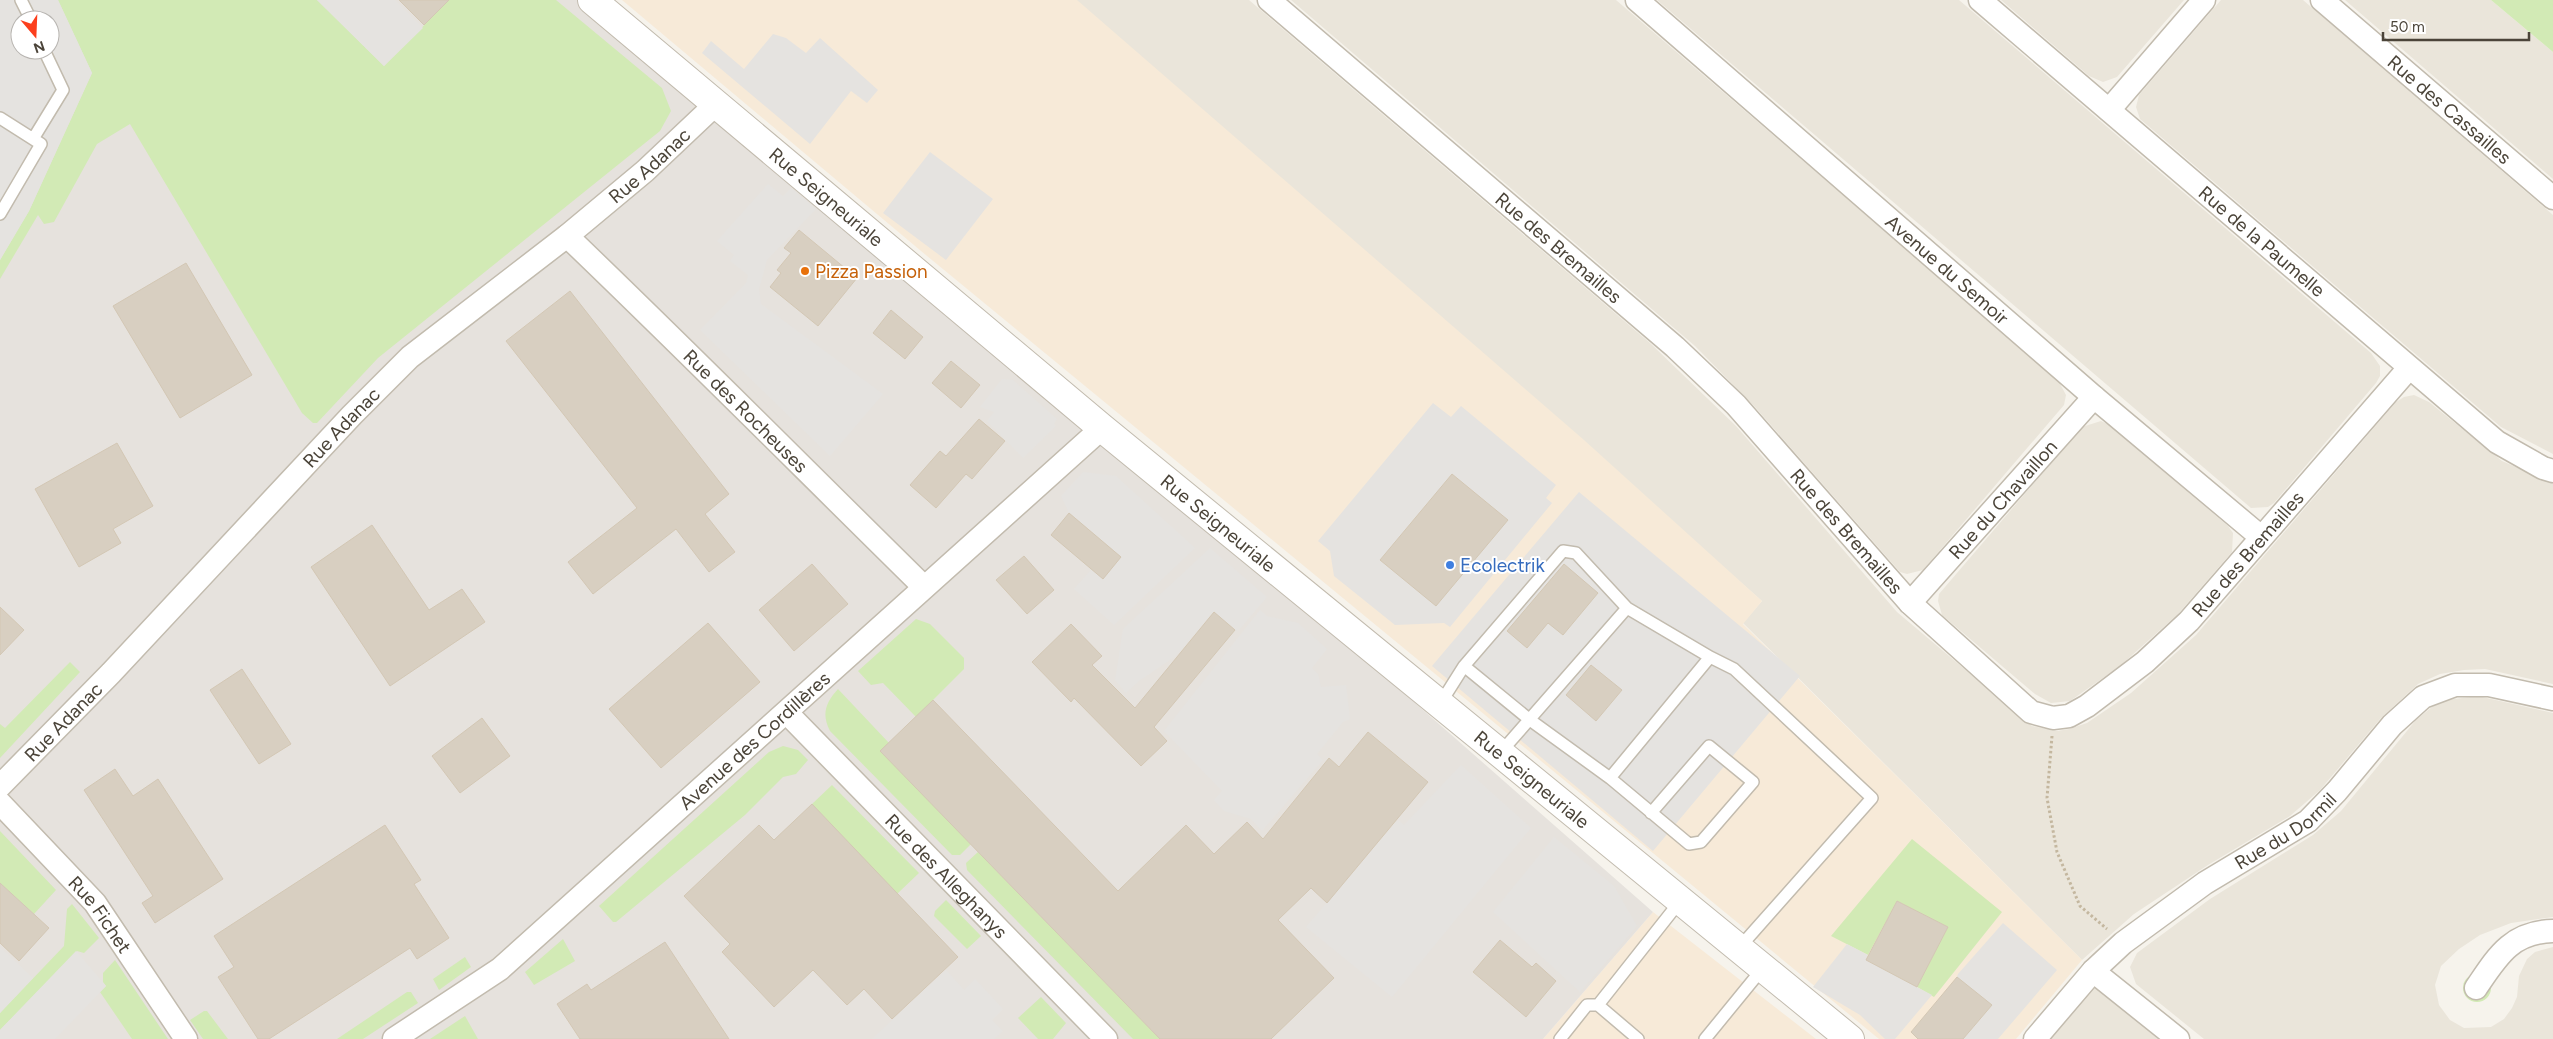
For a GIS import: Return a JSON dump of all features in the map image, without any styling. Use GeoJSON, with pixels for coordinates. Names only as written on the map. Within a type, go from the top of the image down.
{"type":"FeatureCollection","features":[{"type":"Feature","properties":{"kind":"street","name":"Rue Seigneuriale"},"geometry":{"type":"LineString","coordinates":[[592,0],[1102,428],[1850,1039]]}},
{"type":"Feature","properties":{"kind":"street","name":"Rue des Bremailles"},"geometry":{"type":"LineString","coordinates":[[1269,0],[1667,340],[1736,405],[1910,604],[2031,712],[2053,718],[2069,716],[2087,706],[2146,662],[2189,621],[2409,368]]}},
{"type":"Feature","properties":{"kind":"street","name":"Avenue du Semoir"},"geometry":{"type":"LineString","coordinates":[[1637,0],[2094,397],[2261,537]]}},
{"type":"Feature","properties":{"kind":"street","name":"Rue de la Paumelle"},"geometry":{"type":"LineString","coordinates":[[1980,0],[2497,442],[2543,468],[2553,471]]}},
{"type":"Feature","properties":{"kind":"street"},"geometry":{"type":"LineString","coordinates":[[2109,110],[2204,0]]}},
{"type":"Feature","properties":{"kind":"street","name":"Rue des Cassailles"},"geometry":{"type":"LineString","coordinates":[[2322,0],[2553,198]]}},
{"type":"Feature","properties":{"kind":"street","name":"Rue Adanac"},"geometry":{"type":"LineString","coordinates":[[0,786],[111,673],[352,415],[410,357],[567,236],[645,171],[716,104]]}},
{"type":"Feature","properties":{"kind":"street","name":"Rue des Rocheuses"},"geometry":{"type":"LineString","coordinates":[[567,236],[699,363],[754,420],[924,587]]}},
{"type":"Feature","properties":{"kind":"street","name":"Rue du Chavaillon"},"geometry":{"type":"LineString","coordinates":[[1910,604],[2094,397]]}},
{"type":"Feature","properties":{"kind":"street","name":"Avenue des Cordillères"},"geometry":{"type":"LineString","coordinates":[[394,1039],[500,969],[1102,428]]}},
{"type":"Feature","properties":{"kind":"street","name":"Rue du Dormil"},"geometry":{"type":"LineString","coordinates":[[2035,1039],[2093,971],[2123,942],[2205,883],[2308,821],[2337,791],[2392,725],[2424,697],[2456,685],[2489,685],[2553,699]]}},
{"type":"Feature","properties":{"kind":"street","name":"Rue des Alleghanys"},"geometry":{"type":"LineString","coordinates":[[787,713],[1106,1039]]}},
{"type":"Feature","properties":{"kind":"street","name":"Rue Fichet"},"geometry":{"type":"LineString","coordinates":[[0,803],[95,903],[186,1039]]}},
{"type":"Feature","properties":{"kind":"street"},"geometry":{"type":"LineString","coordinates":[[2476,988],[2499,954],[2518,940],[2541,932],[2553,931]]}},
{"type":"Feature","properties":{"kind":"street"},"geometry":{"type":"LineString","coordinates":[[2093,971],[2178,1039]]}},
{"type":"Feature","properties":{"kind":"lane"},"geometry":{"type":"LineString","coordinates":[[33,139],[63,90],[49,60]]}},
{"type":"Feature","properties":{"kind":"lane"},"geometry":{"type":"LineString","coordinates":[[0,118],[41,144],[0,214]]}},
{"type":"Feature","properties":{"kind":"lane"},"geometry":{"type":"LineString","coordinates":[[1440,704],[1464,666],[1562,551],[1576,553],[1627,608],[1734,669],[1872,798],[1739,948]]}},
{"type":"Feature","properties":{"kind":"lane"},"geometry":{"type":"LineString","coordinates":[[1500,753],[1627,608]]}},
{"type":"Feature","properties":{"kind":"lane"},"geometry":{"type":"LineString","coordinates":[[1610,778],[1710,657]]}},
{"type":"Feature","properties":{"kind":"lane"},"geometry":{"type":"LineString","coordinates":[[1464,666],[1530,720],[1610,778],[1651,813],[1689,844],[1701,842],[1753,782],[1709,746],[1651,813]]}},
{"type":"Feature","properties":{"kind":"lane"},"geometry":{"type":"LineString","coordinates":[[1598,1005],[1681,900]]}},
{"type":"Feature","properties":{"kind":"lane"},"geometry":{"type":"LineString","coordinates":[[1705,1039],[1763,968]]}},
{"type":"Feature","properties":{"kind":"lane"},"geometry":{"type":"LineString","coordinates":[[1560,1039],[1587,1005],[1598,1005],[1638,1039]]}},
{"type":"Feature","properties":{"kind":"path"},"geometry":{"type":"LineString","coordinates":[[2053,718],[2047,798],[2056,852],[2080,906],[2123,942]]}},
{"type":"Feature","properties":{"kind":"shaded area"},"geometry":{"type":"Polygon","coordinates":[[[0,0],[592,0],[1102,428],[1653,912],[1543,1039],[0,1039],[0,0]]]}},
{"type":"Feature","properties":{"kind":"shaded area"},"geometry":{"type":"Polygon","coordinates":[[[0,0],[58,0],[92,73],[29,211],[0,260],[0,0]]]}},
{"type":"Feature","properties":{"kind":"shaded area"},"geometry":{"type":"Polygon","coordinates":[[[317,0],[395,0],[423,28],[384,66],[317,0]]]}},
{"type":"Feature","properties":{"kind":"shaded area"},"geometry":{"type":"Polygon","coordinates":[[[622,0],[1077,0],[1584,440],[1762,601],[1743,624],[2082,960],[2016,1039],[1879,1039],[921,251],[622,0]]]}},
{"type":"Feature","properties":{"kind":"shaded area"},"geometry":{"type":"Polygon","coordinates":[[[1076,0],[1249,0],[1650,343],[1736,426],[1897,612],[2032,726],[2057,731],[2087,723],[2131,693],[2196,635],[2396,402],[2404,397],[2414,395],[2429,402],[2502,461],[2553,483],[2553,684],[2485,669],[2440,674],[2418,684],[2381,718],[2320,790],[2290,816],[2208,865],[2134,914],[2082,960],[1743,623],[1762,601],[1076,0]]]}},
{"type":"Feature","properties":{"kind":"shaded area"},"geometry":{"type":"Polygon","coordinates":[[[1291,0],[1616,0],[2058,380],[2066,395],[2064,405],[1923,570],[1907,574],[1900,572],[1755,407],[1695,346],[1291,0]]]}},
{"type":"Feature","properties":{"kind":"shaded area"},"geometry":{"type":"Polygon","coordinates":[[[1657,0],[1959,0],[2371,353],[2380,366],[2380,376],[2274,503],[2268,507],[2251,508],[1657,0]]]}},
{"type":"Feature","properties":{"kind":"shaded area"},"geometry":{"type":"Polygon","coordinates":[[[2001,0],[2184,0],[2117,77],[2103,82],[2089,76],[2001,0]]]}},
{"type":"Feature","properties":{"kind":"shaded area"},"geometry":{"type":"Polygon","coordinates":[[[2221,0],[2303,0],[2553,215],[2553,454],[2501,427],[2140,119],[2136,107],[2139,95],[2221,0]]]}},
{"type":"Feature","properties":{"kind":"shaded area"},"geometry":{"type":"Polygon","coordinates":[[[2345,0],[2491,0],[2553,52],[2553,179],[2345,0]]]}},
{"type":"Feature","properties":{"kind":"shaded area"},"geometry":{"type":"Polygon","coordinates":[[[773,34],[786,38],[806,53],[820,38],[878,90],[867,103],[851,91],[810,144],[702,53],[711,41],[744,69],[773,34]]]}},
{"type":"Feature","properties":{"kind":"shaded area"},"geometry":{"type":"Polygon","coordinates":[[[930,152],[993,199],[946,260],[883,213],[930,152]]]}},
{"type":"Feature","properties":{"kind":"shaded area"},"geometry":{"type":"Polygon","coordinates":[[[768,184],[783,196],[791,188],[816,209],[767,260],[759,289],[761,304],[883,394],[830,456],[700,330],[746,283],[748,275],[730,261],[734,255],[717,241],[768,184]]]}},
{"type":"Feature","properties":{"kind":"shaded area"},"geometry":{"type":"Polygon","coordinates":[[[1002,379],[1013,380],[1057,419],[1054,424],[1056,426],[1023,458],[987,421],[994,412],[980,407],[1002,379]]]}},
{"type":"Feature","properties":{"kind":"shaded area"},"geometry":{"type":"Polygon","coordinates":[[[1433,403],[1451,417],[1461,406],[1556,485],[1546,498],[1552,503],[1450,627],[1444,623],[1395,625],[1334,576],[1330,551],[1318,541],[1433,403]]]}},
{"type":"Feature","properties":{"kind":"shaded area"},"geometry":{"type":"Polygon","coordinates":[[[2101,421],[2109,425],[2228,526],[2233,533],[2232,552],[2178,614],[2120,666],[2070,701],[2051,703],[2035,694],[1942,615],[1938,601],[1939,594],[2082,427],[2101,421]]]}},
{"type":"Feature","properties":{"kind":"shaded area"},"geometry":{"type":"Polygon","coordinates":[[[1083,472],[1116,476],[1195,548],[1114,625],[1074,589],[1092,569],[1104,578],[1121,557],[1069,513],[1061,496],[1083,472]]]}},
{"type":"Feature","properties":{"kind":"shaded area"},"geometry":{"type":"Polygon","coordinates":[[[1579,492],[1800,676],[1653,851],[1432,666],[1579,492]]]}},
{"type":"Feature","properties":{"kind":"shaded area"},"geometry":{"type":"Polygon","coordinates":[[[1210,548],[1267,597],[1238,631],[1213,612],[1176,656],[1139,681],[1126,693],[1115,680],[1123,629],[1210,548]]]}},
{"type":"Feature","properties":{"kind":"shaded area"},"geometry":{"type":"Polygon","coordinates":[[[1260,610],[1267,616],[1298,623],[1327,649],[1312,668],[1318,674],[1321,687],[1346,685],[1350,719],[1343,722],[1317,754],[1323,760],[1262,831],[1251,819],[1224,811],[1214,800],[1222,791],[1164,731],[1260,610]]]}},
{"type":"Feature","properties":{"kind":"shaded area"},"geometry":{"type":"Polygon","coordinates":[[[2478,696],[2553,713],[2553,917],[2511,923],[2480,935],[2459,949],[2441,966],[2435,985],[2439,1005],[2450,1020],[2464,1028],[2491,1027],[2504,1019],[2512,1008],[2517,997],[2519,976],[2527,959],[2535,952],[2553,947],[2553,1039],[2204,1039],[2136,984],[2130,967],[2137,953],[2210,899],[2313,835],[2341,811],[2416,720],[2432,707],[2446,700],[2478,696]]]}},
{"type":"Feature","properties":{"kind":"shaded area"},"geometry":{"type":"Polygon","coordinates":[[[1461,765],[1531,828],[1392,997],[1306,927],[1398,820],[1404,825],[1461,765]]]}},
{"type":"Feature","properties":{"kind":"shaded area"},"geometry":{"type":"Polygon","coordinates":[[[1554,837],[1614,886],[1637,926],[1580,992],[1493,912],[1554,837]]]}},
{"type":"Feature","properties":{"kind":"shaded area"},"geometry":{"type":"Polygon","coordinates":[[[1653,912],[1816,1039],[1543,1039],[1653,912]]]}},
{"type":"Feature","properties":{"kind":"shaded area"},"geometry":{"type":"Polygon","coordinates":[[[2003,923],[2057,970],[1998,1039],[1963,1039],[1991,1005],[1957,977],[1958,974],[2003,923]]]}},
{"type":"Feature","properties":{"kind":"shaded area"},"geometry":{"type":"Polygon","coordinates":[[[1847,944],[1868,955],[1866,960],[1932,995],[1895,1039],[1885,1039],[1860,1015],[1813,987],[1847,944]]]}},
{"type":"Feature","properties":{"kind":"shaded area"},"geometry":{"type":"Polygon","coordinates":[[[0,947],[33,978],[0,1013],[0,947]]]}},
{"type":"Feature","properties":{"kind":"shaded area"},"geometry":{"type":"Polygon","coordinates":[[[76,951],[106,986],[55,1039],[0,1039],[0,1030],[76,951]]]}},
{"type":"Feature","properties":{"kind":"shaded area"},"geometry":{"type":"Polygon","coordinates":[[[946,970],[964,990],[975,979],[1003,1009],[992,1020],[1003,1031],[994,1039],[872,1039],[946,970]]]}},
{"type":"Feature","properties":{"kind":"shaded area"},"geometry":{"type":"Polygon","coordinates":[[[2093,971],[2178,1039],[2035,1039],[2093,971]]]}},
{"type":"Feature","properties":{"kind":"green space"},"geometry":{"type":"Polygon","coordinates":[[[58,0],[317,0],[384,66],[449,0],[556,0],[662,88],[671,111],[660,131],[378,358],[317,423],[313,423],[302,413],[130,124],[97,144],[54,222],[44,224],[38,215],[0,279],[0,260],[29,211],[92,73],[58,0]]]}},
{"type":"Feature","properties":{"kind":"green space"},"geometry":{"type":"Polygon","coordinates":[[[2491,0],[2553,0],[2553,52],[2491,0]]]}},
{"type":"Feature","properties":{"kind":"green space"},"geometry":{"type":"Polygon","coordinates":[[[916,619],[930,624],[964,658],[964,669],[916,717],[883,683],[871,685],[858,671],[916,619]]]}},
{"type":"Feature","properties":{"kind":"green space"},"geometry":{"type":"Polygon","coordinates":[[[70,662],[80,672],[0,758],[0,724],[5,728],[70,662]]]}},
{"type":"Feature","properties":{"kind":"green space"},"geometry":{"type":"Polygon","coordinates":[[[838,689],[889,743],[971,844],[960,855],[952,855],[830,731],[825,714],[830,699],[838,689]]]}},
{"type":"Feature","properties":{"kind":"green space"},"geometry":{"type":"Polygon","coordinates":[[[783,746],[798,750],[808,760],[796,774],[783,777],[745,815],[616,922],[613,922],[599,906],[769,752],[783,746]]]}},
{"type":"Feature","properties":{"kind":"green space"},"geometry":{"type":"Polygon","coordinates":[[[832,785],[919,873],[897,894],[812,804],[832,785]]]}},
{"type":"Feature","properties":{"kind":"green space"},"geometry":{"type":"Polygon","coordinates":[[[0,831],[56,890],[34,914],[0,883],[0,831]]]}},
{"type":"Feature","properties":{"kind":"green space"},"geometry":{"type":"Polygon","coordinates":[[[1912,839],[2002,912],[1934,997],[1917,987],[1948,927],[1897,901],[1868,955],[1831,936],[1912,839]]]}},
{"type":"Feature","properties":{"kind":"green space"},"geometry":{"type":"Polygon","coordinates":[[[978,852],[1160,1039],[1133,1039],[967,870],[966,863],[978,852]]]}},
{"type":"Feature","properties":{"kind":"green space"},"geometry":{"type":"Polygon","coordinates":[[[946,900],[981,936],[967,949],[934,916],[935,911],[946,900]]]}},
{"type":"Feature","properties":{"kind":"green space"},"geometry":{"type":"Polygon","coordinates":[[[72,904],[99,938],[84,953],[77,951],[0,1030],[0,1013],[64,946],[67,909],[72,904]]]}},
{"type":"Feature","properties":{"kind":"green space"},"geometry":{"type":"Polygon","coordinates":[[[563,939],[575,961],[534,985],[525,972],[563,939]]]}},
{"type":"Feature","properties":{"kind":"green space"},"geometry":{"type":"Polygon","coordinates":[[[465,957],[471,967],[439,990],[433,979],[465,957]]]}},
{"type":"Feature","properties":{"kind":"green space"},"geometry":{"type":"Polygon","coordinates":[[[115,960],[168,1039],[132,1039],[100,992],[106,986],[103,982],[103,973],[115,960]]]}},
{"type":"Feature","properties":{"kind":"green space"},"geometry":{"type":"Polygon","coordinates":[[[2477,974],[2487,978],[2491,988],[2487,998],[2477,1002],[2467,998],[2463,988],[2467,978],[2477,974]]]}},
{"type":"Feature","properties":{"kind":"green space"},"geometry":{"type":"Polygon","coordinates":[[[407,992],[411,992],[418,1003],[363,1039],[337,1039],[407,992]]]}},
{"type":"Feature","properties":{"kind":"green space"},"geometry":{"type":"Polygon","coordinates":[[[1041,997],[1066,1023],[1053,1039],[1038,1039],[1018,1018],[1041,997]]]}},
{"type":"Feature","properties":{"kind":"green space"},"geometry":{"type":"Polygon","coordinates":[[[207,1011],[228,1039],[203,1039],[190,1020],[207,1011]]]}},
{"type":"Feature","properties":{"kind":"green space"},"geometry":{"type":"Polygon","coordinates":[[[465,1016],[478,1039],[430,1039],[465,1016]]]}},
{"type":"Feature","properties":{"kind":"building"},"geometry":{"type":"Polygon","coordinates":[[[399,0],[449,0],[424,25],[399,0]]]}},
{"type":"Feature","properties":{"kind":"building"},"geometry":{"type":"Polygon","coordinates":[[[799,230],[857,278],[818,326],[770,287],[781,273],[777,270],[791,253],[784,248],[799,230]]]}},
{"type":"Feature","properties":{"kind":"building"},"geometry":{"type":"Polygon","coordinates":[[[186,263],[252,375],[180,418],[113,306],[186,263]]]}},
{"type":"Feature","properties":{"kind":"building"},"geometry":{"type":"Polygon","coordinates":[[[570,291],[729,494],[705,514],[735,552],[709,572],[676,529],[593,594],[568,562],[637,508],[506,341],[570,291]]]}},
{"type":"Feature","properties":{"kind":"building"},"geometry":{"type":"Polygon","coordinates":[[[891,310],[923,337],[905,359],[873,333],[891,310]]]}},
{"type":"Feature","properties":{"kind":"building"},"geometry":{"type":"Polygon","coordinates":[[[951,361],[980,385],[961,408],[932,383],[951,361]]]}},
{"type":"Feature","properties":{"kind":"building"},"geometry":{"type":"Polygon","coordinates":[[[979,419],[1005,441],[972,479],[966,474],[936,508],[910,485],[940,451],[946,456],[979,419]]]}},
{"type":"Feature","properties":{"kind":"building"},"geometry":{"type":"Polygon","coordinates":[[[117,443],[153,506],[113,529],[121,543],[79,567],[35,489],[117,443]]]}},
{"type":"Feature","properties":{"kind":"building"},"geometry":{"type":"Polygon","coordinates":[[[1452,474],[1508,520],[1436,606],[1380,560],[1452,474]]]}},
{"type":"Feature","properties":{"kind":"building"},"geometry":{"type":"Polygon","coordinates":[[[1069,513],[1121,557],[1103,579],[1051,535],[1069,513]]]}},
{"type":"Feature","properties":{"kind":"building"},"geometry":{"type":"Polygon","coordinates":[[[372,525],[429,610],[462,589],[485,622],[390,686],[311,567],[372,525]]]}},
{"type":"Feature","properties":{"kind":"building"},"geometry":{"type":"Polygon","coordinates":[[[1024,556],[1054,590],[1027,614],[996,580],[1024,556]]]}},
{"type":"Feature","properties":{"kind":"building"},"geometry":{"type":"Polygon","coordinates":[[[812,564],[848,604],[794,651],[759,610],[812,564]]]}},
{"type":"Feature","properties":{"kind":"building"},"geometry":{"type":"Polygon","coordinates":[[[1564,564],[1598,593],[1563,635],[1548,623],[1527,648],[1507,631],[1564,564]]]}},
{"type":"Feature","properties":{"kind":"building"},"geometry":{"type":"Polygon","coordinates":[[[0,607],[24,630],[0,655],[0,607]]]}},
{"type":"Feature","properties":{"kind":"building"},"geometry":{"type":"Polygon","coordinates":[[[1214,612],[1235,630],[1154,727],[1167,741],[1141,766],[1074,698],[1071,702],[1032,662],[1071,624],[1102,656],[1092,665],[1135,708],[1214,612]]]}},
{"type":"Feature","properties":{"kind":"building"},"geometry":{"type":"Polygon","coordinates":[[[708,623],[760,682],[661,768],[609,709],[708,623]]]}},
{"type":"Feature","properties":{"kind":"building"},"geometry":{"type":"Polygon","coordinates":[[[1591,665],[1622,690],[1596,721],[1566,695],[1591,665]]]}},
{"type":"Feature","properties":{"kind":"building"},"geometry":{"type":"Polygon","coordinates":[[[242,669],[291,744],[259,764],[210,690],[242,669]]]}},
{"type":"Feature","properties":{"kind":"building"},"geometry":{"type":"Polygon","coordinates":[[[933,700],[1118,891],[1186,825],[1214,854],[1247,822],[1263,839],[1329,758],[1339,767],[1368,732],[1428,782],[1327,903],[1311,888],[1278,920],[1334,978],[1271,1039],[1160,1039],[880,751],[933,700]]]}},
{"type":"Feature","properties":{"kind":"building"},"geometry":{"type":"Polygon","coordinates":[[[482,718],[510,756],[460,793],[432,756],[482,718]]]}},
{"type":"Feature","properties":{"kind":"building"},"geometry":{"type":"Polygon","coordinates":[[[115,769],[133,796],[158,779],[223,879],[155,923],[142,903],[153,896],[84,790],[115,769]]]}},
{"type":"Feature","properties":{"kind":"building"},"geometry":{"type":"Polygon","coordinates":[[[812,804],[958,957],[892,1019],[864,989],[847,1005],[813,970],[774,1007],[722,952],[730,944],[684,896],[759,825],[774,840],[812,804]]]}},
{"type":"Feature","properties":{"kind":"building"},"geometry":{"type":"Polygon","coordinates":[[[385,825],[421,880],[414,884],[449,938],[417,959],[410,948],[269,1039],[258,1039],[218,977],[234,967],[214,936],[385,825]]]}},
{"type":"Feature","properties":{"kind":"building"},"geometry":{"type":"Polygon","coordinates":[[[0,883],[49,928],[19,961],[0,943],[0,883]]]}},
{"type":"Feature","properties":{"kind":"building"},"geometry":{"type":"Polygon","coordinates":[[[1897,901],[1948,927],[1917,987],[1866,960],[1897,901]]]}},
{"type":"Feature","properties":{"kind":"building"},"geometry":{"type":"Polygon","coordinates":[[[1500,940],[1532,967],[1536,963],[1556,981],[1526,1017],[1473,972],[1500,940]]]}},
{"type":"Feature","properties":{"kind":"building"},"geometry":{"type":"Polygon","coordinates":[[[665,942],[729,1039],[580,1039],[557,1004],[587,984],[591,990],[665,942]]]}},
{"type":"Feature","properties":{"kind":"building"},"geometry":{"type":"Polygon","coordinates":[[[1957,977],[1992,1005],[1963,1039],[1918,1039],[1911,1032],[1957,977]]]}},
{"type":"Feature","properties":{"kind":"place","name":"Pizza Passion"},"geometry":{"type":"Point","coordinates":[805,271]}},
{"type":"Feature","properties":{"kind":"place","name":"Ecolectrik"},"geometry":{"type":"Point","coordinates":[1450,565]}}]}
